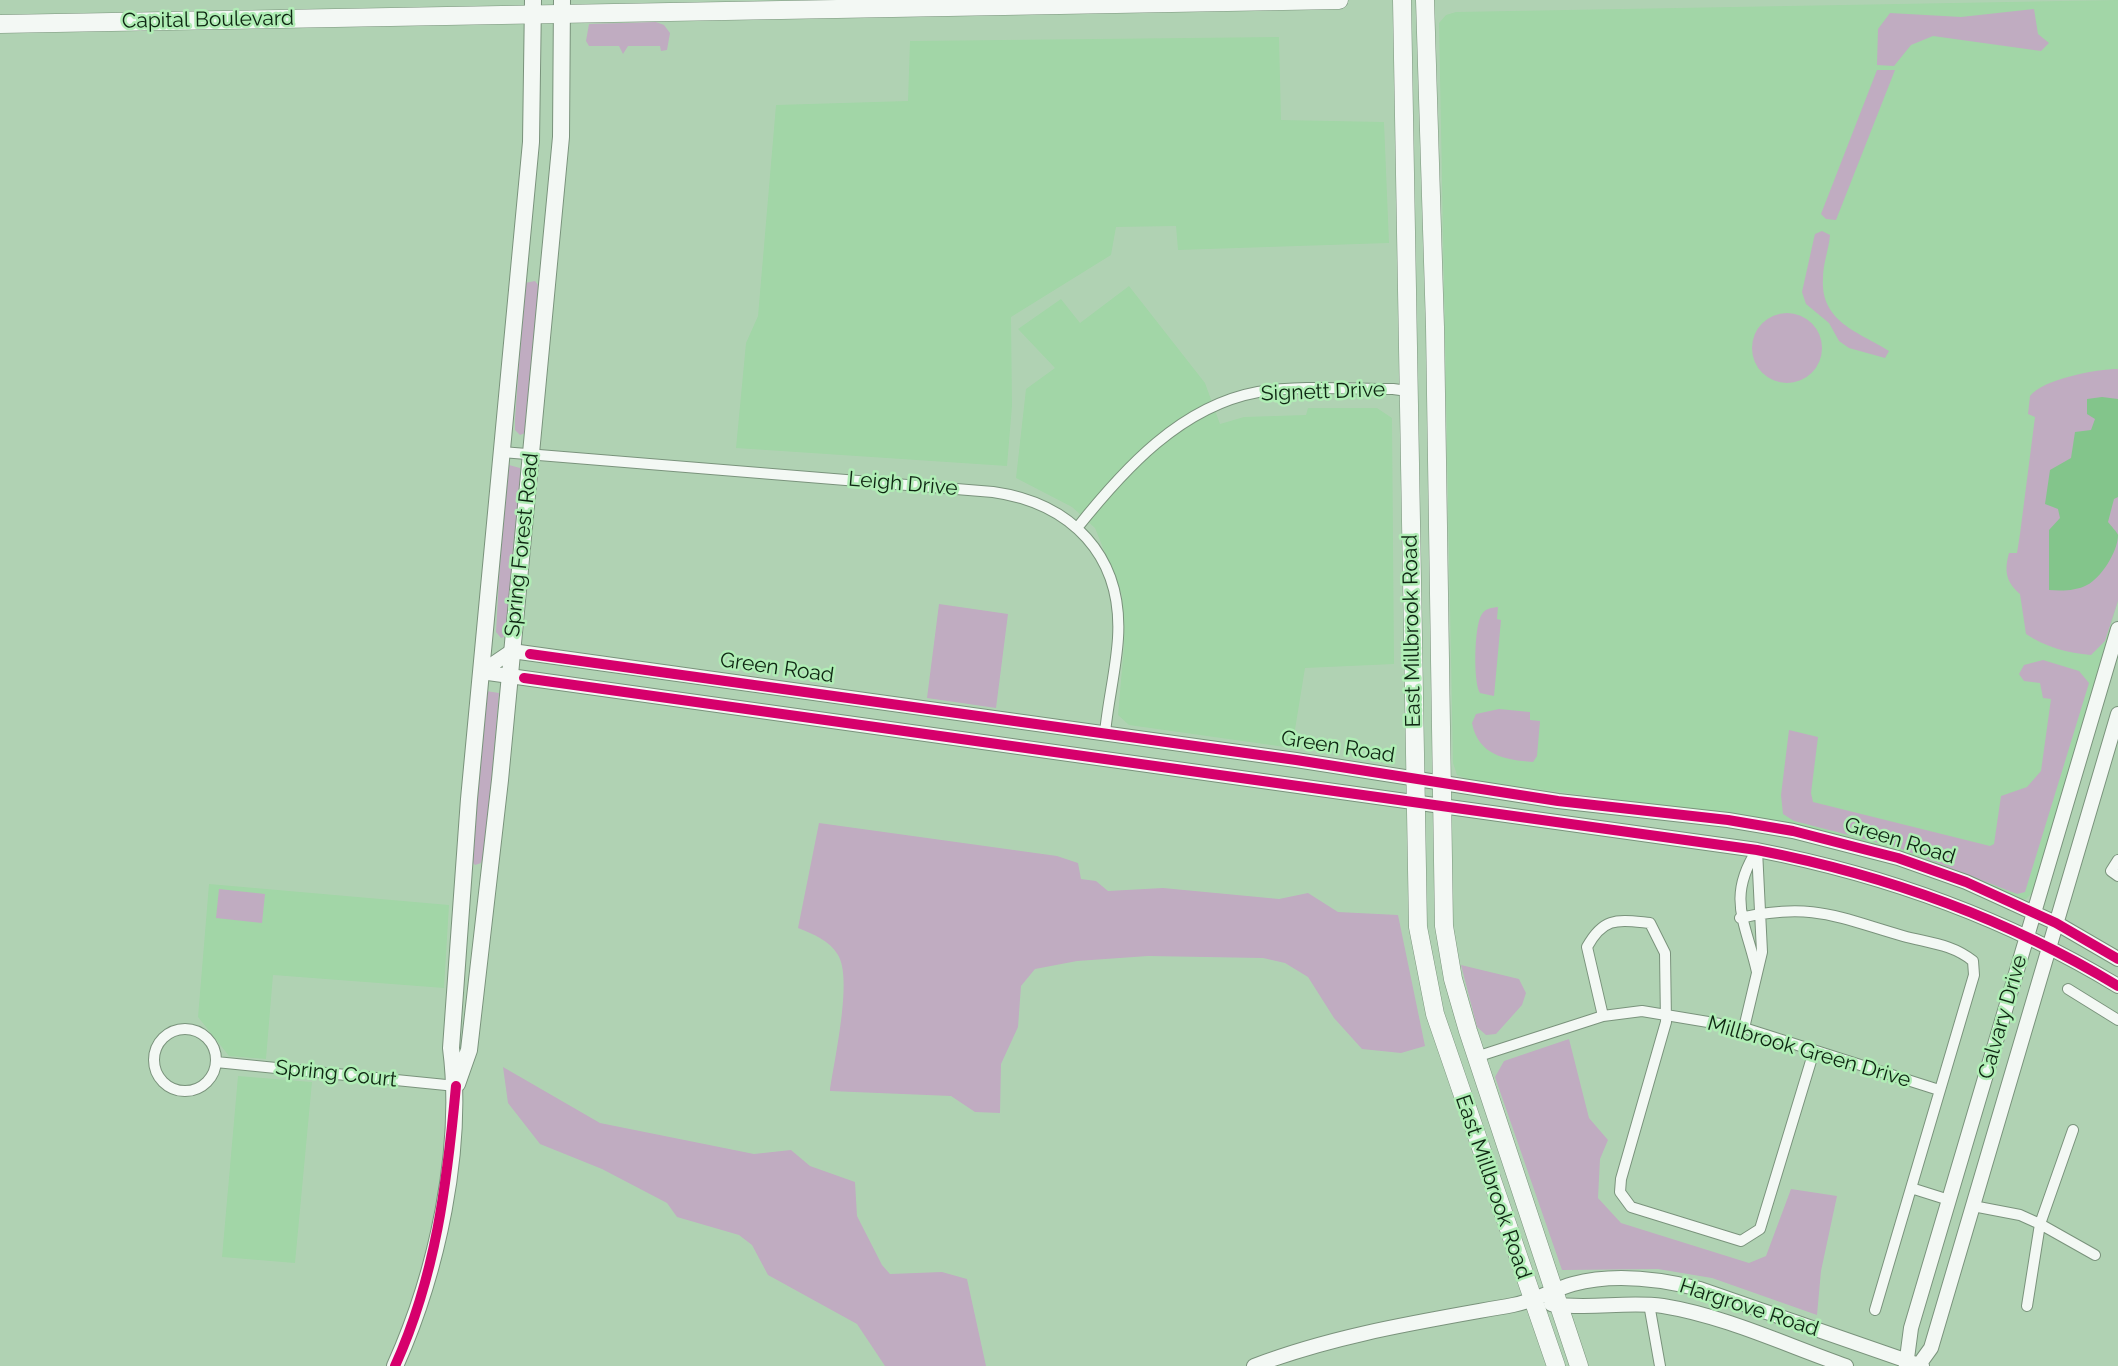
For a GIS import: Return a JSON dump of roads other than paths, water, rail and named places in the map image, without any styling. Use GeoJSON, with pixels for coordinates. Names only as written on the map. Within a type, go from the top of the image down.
{"type":"FeatureCollection","features":[{"type":"Feature","properties":{"kind":"main road","name":"Capital Boulevard"},"geometry":{"type":"LineString","coordinates":[[0,24],[533,7],[1339,0]]}},
{"type":"Feature","properties":{"kind":"main road","name":"East Millbrook Road"},"geometry":{"type":"LineString","coordinates":[[1402,0],[1417,908],[1426,980],[1453,1070],[1556,1366]]}},
{"type":"Feature","properties":{"kind":"main road","name":"East Millbrook Road"},"geometry":{"type":"LineString","coordinates":[[1425,0],[1438,496],[1441,805],[1447,944],[1458,998],[1476,1057],[1579,1366]]}},
{"type":"Feature","properties":{"kind":"main road","name":"Spring Forest Road"},"geometry":{"type":"LineString","coordinates":[[456,1086],[451,1048],[481,672],[534,106],[533,7]]}},
{"type":"Feature","properties":{"kind":"main road","name":"Spring Forest Road"},"geometry":{"type":"LineString","coordinates":[[395,1366],[426,1281],[441,1221],[456,1086],[469,1049],[510,676],[548,272],[563,101],[562,7]]}},
{"type":"Feature","properties":{"kind":"main road"},"geometry":{"type":"LineString","coordinates":[[519,268],[548,272]]}},
{"type":"Feature","properties":{"kind":"main road"},"geometry":{"type":"LineString","coordinates":[[1407,342],[1418,373],[1435,391]]}},
{"type":"Feature","properties":{"kind":"main road"},"geometry":{"type":"LineString","coordinates":[[1408,391],[1425,412],[1426,460],[1438,496]]}},
{"type":"Feature","properties":{"kind":"street","name":"Signett Drive"},"geometry":{"type":"LineString","coordinates":[[1077,528],[1169,431],[1200,411],[1226,400],[1261,392],[1393,388],[1408,391]]}},
{"type":"Feature","properties":{"kind":"street","name":"Leigh Drive"},"geometry":{"type":"LineString","coordinates":[[502,452],[993,492],[1045,505],[1077,528],[1095,547],[1106,565],[1116,603],[1118,636],[1105,733]]}},
{"type":"Feature","properties":{"kind":"street","name":"Calvary Drive"},"geometry":{"type":"LineString","coordinates":[[1915,1365],[1911,1328],[2118,629]]}},
{"type":"Feature","properties":{"kind":"street","name":"Green Road"},"geometry":{"type":"LineString","coordinates":[[512,651],[1105,733],[1558,801],[1763,826],[1828,839],[1898,858],[1966,882],[2056,923],[2118,959]]}},
{"type":"Feature","properties":{"kind":"street"},"geometry":{"type":"LineString","coordinates":[[481,672],[512,651]]}},
{"type":"Feature","properties":{"kind":"street","name":"Green Road"},"geometry":{"type":"LineString","coordinates":[[481,672],[1757,849],[1830,865],[1967,909],[2049,946],[2118,986]]}},
{"type":"Feature","properties":{"kind":"street"},"geometry":{"type":"LineString","coordinates":[[784,714],[788,689]]}},
{"type":"Feature","properties":{"kind":"street"},"geometry":{"type":"LineString","coordinates":[[860,725],[864,700]]}},
{"type":"Feature","properties":{"kind":"street","name":"Calvary Drive"},"geometry":{"type":"LineString","coordinates":[[1915,1365],[1931,1348],[1978,1207],[2049,946],[2118,713]]}},
{"type":"Feature","properties":{"kind":"street"},"geometry":{"type":"LineString","coordinates":[[1104,758],[1105,733]]}},
{"type":"Feature","properties":{"kind":"street"},"geometry":{"type":"LineString","coordinates":[[1555,821],[1558,801]]}},
{"type":"Feature","properties":{"kind":"street"},"geometry":{"type":"LineString","coordinates":[[1744,1028],[1758,979],[1762,952],[1757,849],[1763,826]]}},
{"type":"Feature","properties":{"kind":"street"},"geometry":{"type":"LineString","coordinates":[[1757,849],[1748,863],[1739,891],[1740,918],[1758,979]]}},
{"type":"Feature","properties":{"kind":"street"},"geometry":{"type":"LineString","coordinates":[[2118,860],[2111,872],[2118,876]]}},
{"type":"Feature","properties":{"kind":"street"},"geometry":{"type":"LineString","coordinates":[[1740,918],[1760,913],[1811,910],[1847,917],[1903,936],[1958,949],[1973,961],[1974,975],[1875,1310]]}},
{"type":"Feature","properties":{"kind":"street"},"geometry":{"type":"LineString","coordinates":[[1603,1016],[1587,947],[1597,928],[1617,920],[1650,923],[1665,953],[1667,1013],[1662,1045],[1621,1179],[1620,1192],[1631,1206],[1741,1241],[1760,1229],[1814,1051]]}},
{"type":"Feature","properties":{"kind":"street"},"geometry":{"type":"LineString","coordinates":[[2068,989],[2118,1020]]}},
{"type":"Feature","properties":{"kind":"street","name":"Millbrook Green Drive"},"geometry":{"type":"LineString","coordinates":[[1476,1057],[1603,1016],[1642,1011],[1667,1013],[1744,1028],[1939,1090]]}},
{"type":"Feature","properties":{"kind":"street"},"geometry":{"type":"LineString","coordinates":[[183,1029],[203,1035],[215,1051],[216,1062],[209,1080],[193,1091],[183,1091],[165,1083],[158,1076],[155,1056],[164,1038],[183,1029]]}},
{"type":"Feature","properties":{"kind":"street","name":"Spring Court"},"geometry":{"type":"LineString","coordinates":[[216,1062],[456,1086]]}},
{"type":"Feature","properties":{"kind":"street"},"geometry":{"type":"LineString","coordinates":[[2028,1306],[2040,1224],[2073,1130]]}},
{"type":"Feature","properties":{"kind":"street"},"geometry":{"type":"LineString","coordinates":[[1910,1188],[1949,1200],[2020,1215],[2095,1255]]}},
{"type":"Feature","properties":{"kind":"street","name":"Hargrove Road"},"geometry":{"type":"LineString","coordinates":[[1254,1366],[1334,1339],[1558,1298],[1591,1280],[1646,1279],[1682,1284],[1736,1301],[1915,1365]]}},
{"type":"Feature","properties":{"kind":"street","name":"Hargrove Road"},"geometry":{"type":"LineString","coordinates":[[1558,1298],[1578,1308],[1649,1304],[1685,1310],[1730,1325],[1818,1361],[1846,1366]]}},
{"type":"Feature","properties":{"kind":"street"},"geometry":{"type":"LineString","coordinates":[[1730,1325],[1736,1301]]}},
{"type":"Feature","properties":{"kind":"street"},"geometry":{"type":"LineString","coordinates":[[1649,1304],[1660,1366]]}}]}
